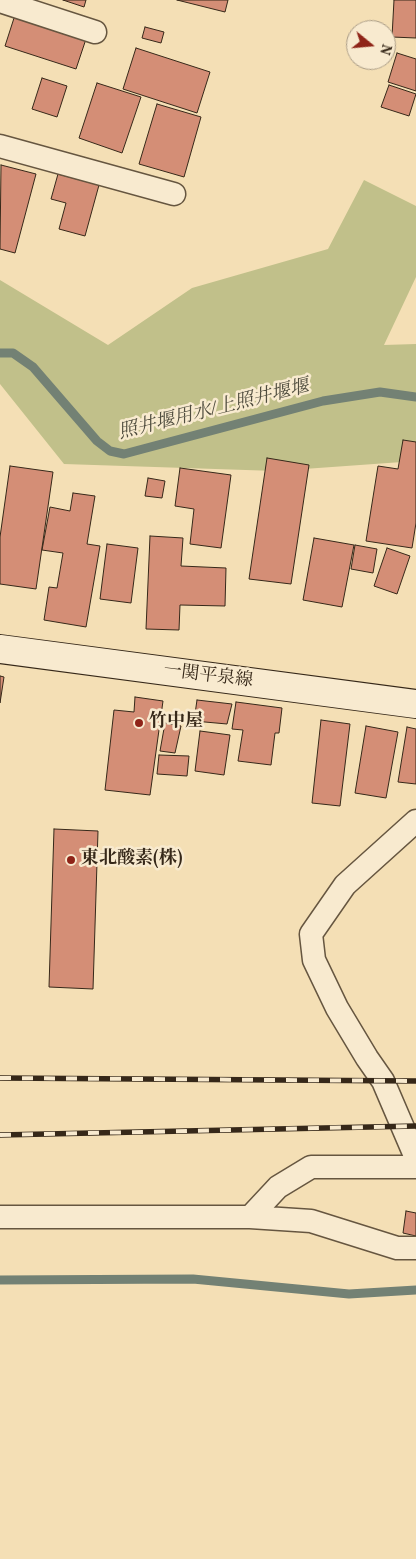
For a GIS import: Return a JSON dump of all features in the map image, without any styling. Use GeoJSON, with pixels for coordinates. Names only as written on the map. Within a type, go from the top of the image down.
{"type":"FeatureCollection","features":[{"type":"Feature","properties":{"kind":"main road","name":"一関平泉線"},"geometry":{"type":"LineString","coordinates":[[0,650],[416,704]]}},
{"type":"Feature","properties":{"kind":"street"},"geometry":{"type":"LineString","coordinates":[[2,4],[95,32]]}},
{"type":"Feature","properties":{"kind":"street"},"geometry":{"type":"LineString","coordinates":[[0,146],[174,194]]}},
{"type":"Feature","properties":{"kind":"street"},"geometry":{"type":"LineString","coordinates":[[416,821],[344,885],[322,914],[311,934],[314,960],[337,1008],[366,1058],[383,1081],[416,1158]]}},
{"type":"Feature","properties":{"kind":"street"},"geometry":{"type":"LineString","coordinates":[[250,1217],[278,1187],[311,1167],[416,1167]]}},
{"type":"Feature","properties":{"kind":"street"},"geometry":{"type":"LineString","coordinates":[[0,1217],[250,1217],[311,1221],[397,1248],[416,1248]]}},
{"type":"Feature","properties":{"kind":"shaded area"},"geometry":{"type":"Polygon","coordinates":[[[364,180],[416,206],[416,277],[384,345],[416,344],[416,461],[276,471],[64,464],[0,384],[0,280],[108,345],[192,288],[328,249],[364,180]]]}},
{"type":"Feature","properties":{"kind":"building"},"geometry":{"type":"Polygon","coordinates":[[[63,0],[86,0],[84,7],[63,0]]]}},
{"type":"Feature","properties":{"kind":"building"},"geometry":{"type":"Polygon","coordinates":[[[177,0],[228,0],[225,12],[177,0]]]}},
{"type":"Feature","properties":{"kind":"building"},"geometry":{"type":"Polygon","coordinates":[[[394,0],[416,0],[416,38],[396,37],[396,20],[393,20],[394,0]]]}},
{"type":"Feature","properties":{"kind":"building"},"geometry":{"type":"Polygon","coordinates":[[[15,15],[86,39],[76,69],[5,46],[15,15]]]}},
{"type":"Feature","properties":{"kind":"building"},"geometry":{"type":"Polygon","coordinates":[[[145,27],[164,32],[161,43],[142,38],[145,27]]]}},
{"type":"Feature","properties":{"kind":"building"},"geometry":{"type":"Polygon","coordinates":[[[136,48],[210,72],[197,113],[123,89],[136,48]]]}},
{"type":"Feature","properties":{"kind":"building"},"geometry":{"type":"Polygon","coordinates":[[[397,53],[416,59],[416,91],[388,82],[392,70],[396,70],[397,53]]]}},
{"type":"Feature","properties":{"kind":"building"},"geometry":{"type":"Polygon","coordinates":[[[42,78],[67,86],[57,117],[32,109],[42,78]]]}},
{"type":"Feature","properties":{"kind":"building"},"geometry":{"type":"Polygon","coordinates":[[[97,83],[141,97],[122,153],[79,138],[97,83]]]}},
{"type":"Feature","properties":{"kind":"building"},"geometry":{"type":"Polygon","coordinates":[[[389,85],[416,94],[409,116],[381,107],[389,85]]]}},
{"type":"Feature","properties":{"kind":"building"},"geometry":{"type":"Polygon","coordinates":[[[157,104],[201,117],[184,177],[139,164],[157,104]]]}},
{"type":"Feature","properties":{"kind":"building"},"geometry":{"type":"Polygon","coordinates":[[[1,165],[36,174],[15,253],[0,249],[1,165]]]}},
{"type":"Feature","properties":{"kind":"building"},"geometry":{"type":"Polygon","coordinates":[[[58,174],[99,185],[85,236],[59,229],[66,203],[51,199],[58,174]]]}},
{"type":"Feature","properties":{"kind":"building"},"geometry":{"type":"Polygon","coordinates":[[[403,440],[416,442],[416,523],[412,548],[366,541],[378,466],[398,469],[403,440]]]}},
{"type":"Feature","properties":{"kind":"building"},"geometry":{"type":"Polygon","coordinates":[[[267,458],[309,465],[291,584],[249,579],[267,458]]]}},
{"type":"Feature","properties":{"kind":"building"},"geometry":{"type":"Polygon","coordinates":[[[10,466],[53,472],[36,589],[0,584],[0,537],[10,466]]]}},
{"type":"Feature","properties":{"kind":"building"},"geometry":{"type":"Polygon","coordinates":[[[180,468],[231,475],[221,548],[190,544],[194,509],[175,506],[180,468]]]}},
{"type":"Feature","properties":{"kind":"building"},"geometry":{"type":"Polygon","coordinates":[[[148,478],[165,481],[162,498],[145,496],[148,478]]]}},
{"type":"Feature","properties":{"kind":"building"},"geometry":{"type":"Polygon","coordinates":[[[73,493],[95,496],[87,544],[100,546],[86,627],[44,620],[49,587],[57,588],[63,553],[42,550],[50,507],[70,511],[73,493]]]}},
{"type":"Feature","properties":{"kind":"building"},"geometry":{"type":"Polygon","coordinates":[[[150,536],[183,538],[181,566],[226,568],[225,606],[180,605],[179,630],[146,629],[150,536]]]}},
{"type":"Feature","properties":{"kind":"building"},"geometry":{"type":"Polygon","coordinates":[[[314,538],[354,545],[342,607],[303,600],[314,538]]]}},
{"type":"Feature","properties":{"kind":"building"},"geometry":{"type":"Polygon","coordinates":[[[107,544],[138,548],[131,603],[100,599],[107,544]]]}},
{"type":"Feature","properties":{"kind":"building"},"geometry":{"type":"Polygon","coordinates":[[[355,545],[377,549],[373,573],[351,569],[355,545]]]}},
{"type":"Feature","properties":{"kind":"building"},"geometry":{"type":"Polygon","coordinates":[[[387,548],[410,556],[397,594],[374,586],[387,548]]]}},
{"type":"Feature","properties":{"kind":"building"},"geometry":{"type":"Polygon","coordinates":[[[0,676],[4,677],[0,703],[0,676]]]}},
{"type":"Feature","properties":{"kind":"building"},"geometry":{"type":"Polygon","coordinates":[[[135,697],[163,701],[150,795],[105,790],[114,710],[134,712],[135,697]]]}},
{"type":"Feature","properties":{"kind":"building"},"geometry":{"type":"Polygon","coordinates":[[[197,700],[232,704],[227,724],[194,721],[197,700]]]}},
{"type":"Feature","properties":{"kind":"building"},"geometry":{"type":"Polygon","coordinates":[[[236,702],[282,708],[279,733],[275,733],[271,765],[238,761],[243,730],[232,729],[236,702]]]}},
{"type":"Feature","properties":{"kind":"building"},"geometry":{"type":"Polygon","coordinates":[[[321,720],[350,724],[340,806],[312,803],[321,720]]]}},
{"type":"Feature","properties":{"kind":"building"},"geometry":{"type":"Polygon","coordinates":[[[165,723],[181,726],[175,753],[160,751],[165,723]]]}},
{"type":"Feature","properties":{"kind":"building"},"geometry":{"type":"Polygon","coordinates":[[[366,726],[398,732],[386,798],[355,793],[366,726]]]}},
{"type":"Feature","properties":{"kind":"building"},"geometry":{"type":"Polygon","coordinates":[[[407,727],[416,729],[416,784],[398,782],[407,727]]]}},
{"type":"Feature","properties":{"kind":"building"},"geometry":{"type":"Polygon","coordinates":[[[200,731],[230,735],[224,775],[195,771],[200,731]]]}},
{"type":"Feature","properties":{"kind":"building"},"geometry":{"type":"Polygon","coordinates":[[[159,755],[189,756],[187,776],[157,774],[159,755]]]}},
{"type":"Feature","properties":{"kind":"building"},"geometry":{"type":"Polygon","coordinates":[[[54,829],[98,831],[93,989],[49,987],[54,829]]]}},
{"type":"Feature","properties":{"kind":"building"},"geometry":{"type":"Polygon","coordinates":[[[406,1211],[416,1213],[416,1236],[403,1233],[406,1211]]]}},
{"type":"Feature","properties":{"kind":"waterway","name":"照井堰用水/上照井堰堰"},"geometry":{"type":"LineString","coordinates":[[0,353],[13,353],[33,367],[97,441],[110,451],[124,454],[323,401],[380,392],[416,397]]}},
{"type":"Feature","properties":{"kind":"waterway"},"geometry":{"type":"LineString","coordinates":[[0,1280],[193,1279],[349,1294],[416,1290]]}},
{"type":"Feature","properties":{"kind":"railway"},"geometry":{"type":"LineString","coordinates":[[0,1078],[416,1081]]}},
{"type":"Feature","properties":{"kind":"railway"},"geometry":{"type":"LineString","coordinates":[[0,1135],[416,1126]]}},
{"type":"Feature","properties":{"kind":"place","name":"竹中屋"},"geometry":{"type":"Point","coordinates":[139,723]}},
{"type":"Feature","properties":{"kind":"place","name":"東北酸素(株)"},"geometry":{"type":"Point","coordinates":[71,860]}}]}
